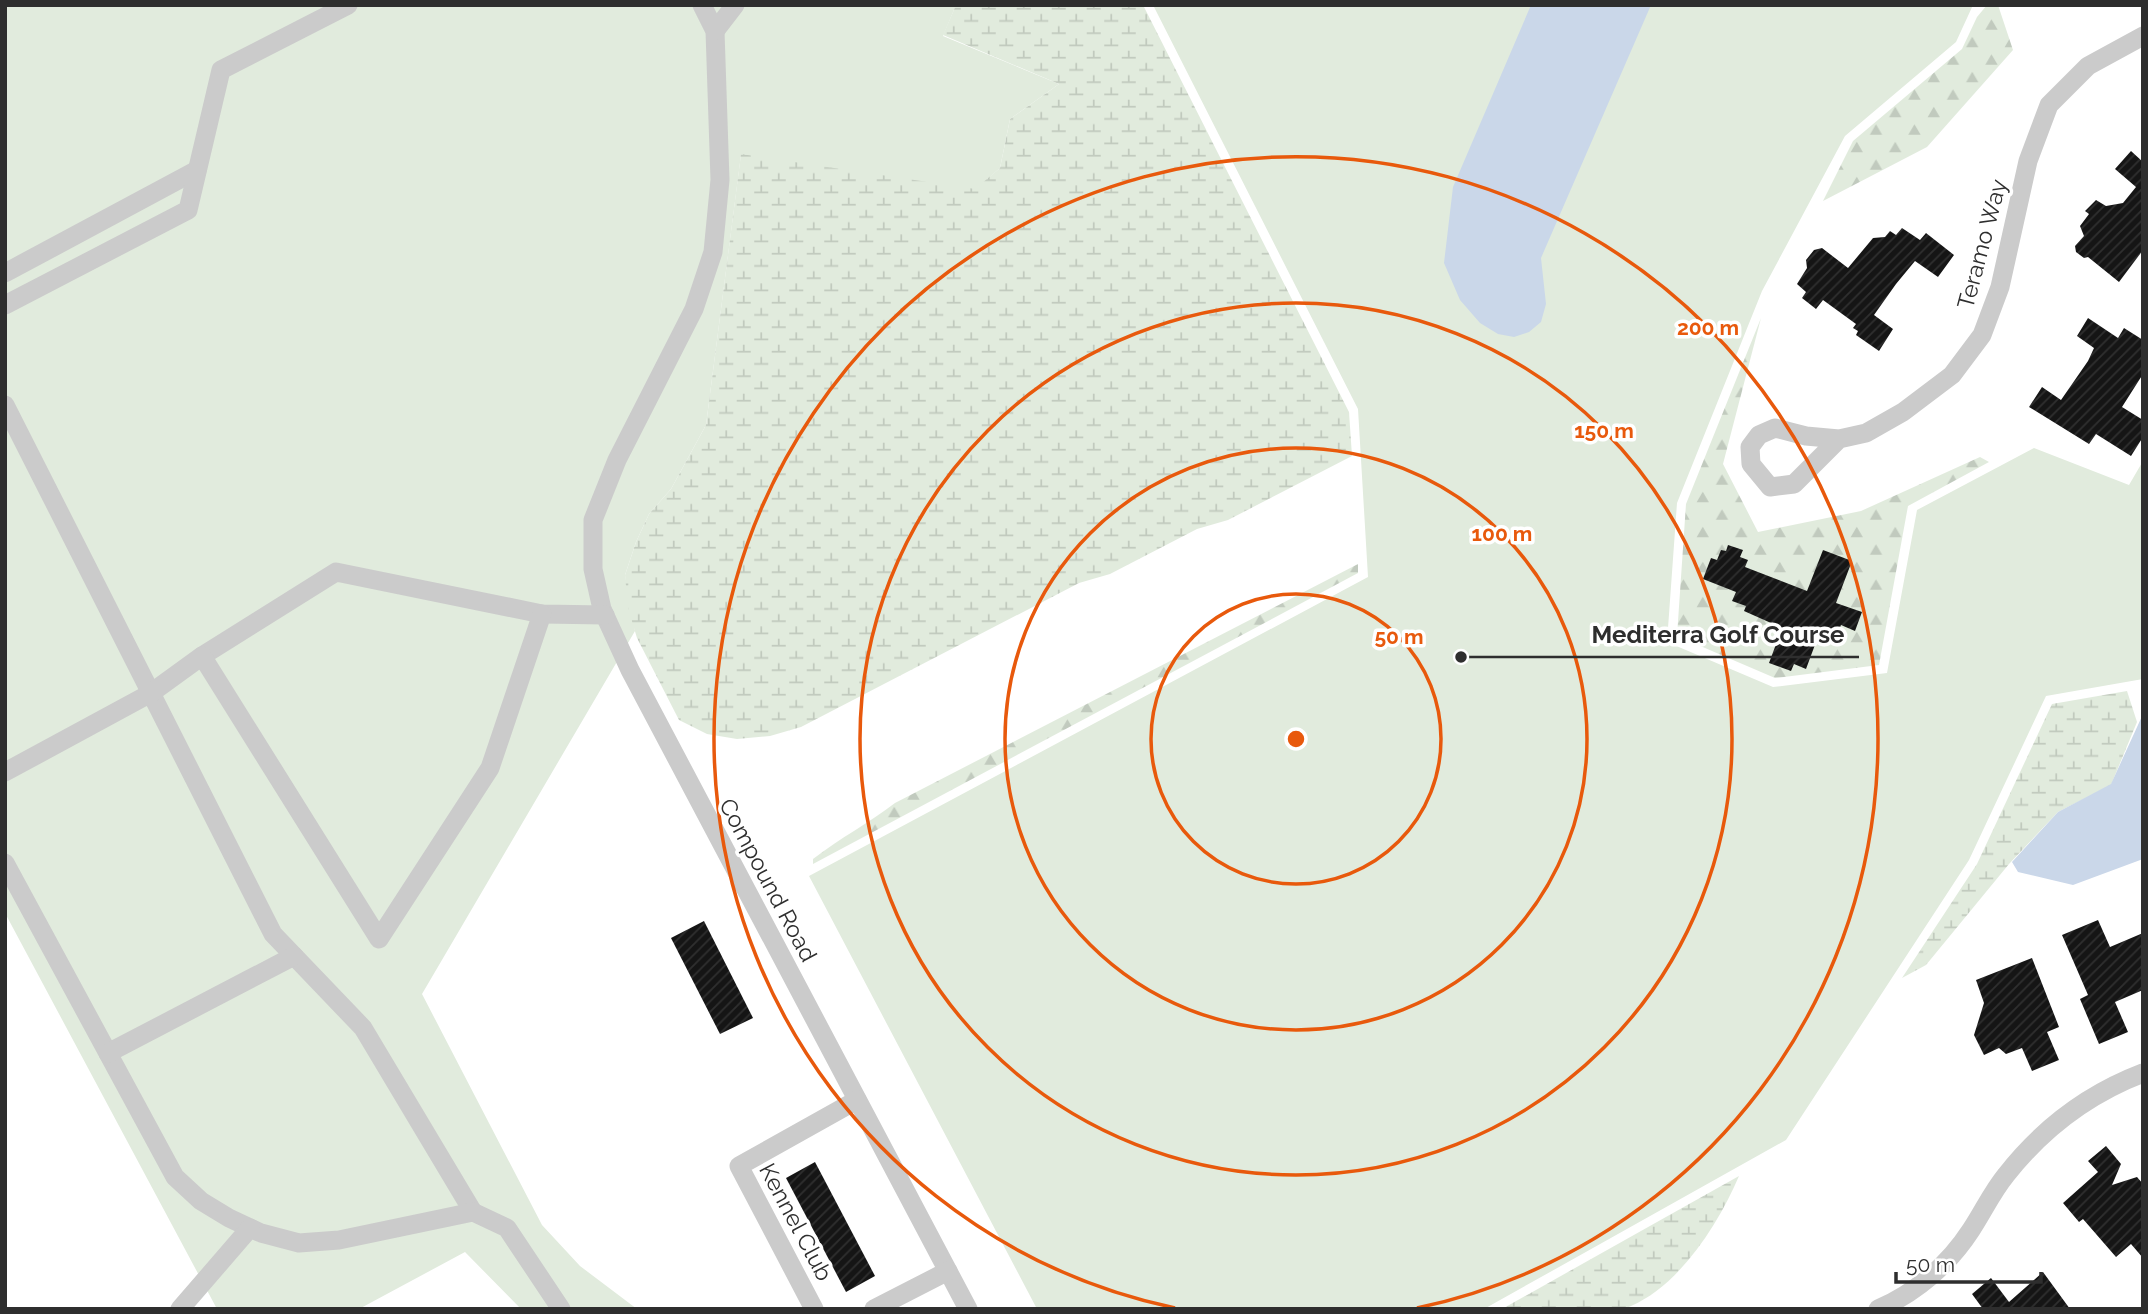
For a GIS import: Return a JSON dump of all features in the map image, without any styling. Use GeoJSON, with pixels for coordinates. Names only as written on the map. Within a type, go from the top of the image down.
{"type":"FeatureCollection","features":[{"type":"Feature","properties":{"kind":"street"},"geometry":{"type":"LineString","coordinates":[[5,305],[188,210],[221,69],[348,5]]}},
{"type":"Feature","properties":{"kind":"street"},"geometry":{"type":"LineString","coordinates":[[702,5],[715,31],[735,5]]}},
{"type":"Feature","properties":{"kind":"street","name":"Compound Road"},"geometry":{"type":"LineString","coordinates":[[715,31],[720,180],[713,252],[694,309],[617,460],[593,520],[593,569],[605,615],[694,795],[968,1309]]}},
{"type":"Feature","properties":{"kind":"street","name":"Teramo Way"},"geometry":{"type":"LineString","coordinates":[[1839,439],[1866,433],[1903,412],[1952,375],[1975,345],[1982,335],[2000,286],[2028,161],[2049,105],[2088,66],[2143,36]]}},
{"type":"Feature","properties":{"kind":"street"},"geometry":{"type":"LineString","coordinates":[[5,273],[197,170]]}},
{"type":"Feature","properties":{"kind":"street"},"geometry":{"type":"LineString","coordinates":[[5,405],[274,934],[363,1028],[473,1212],[507,1228],[561,1309]]}},
{"type":"Feature","properties":{"kind":"street"},"geometry":{"type":"LineString","coordinates":[[5,772],[151,694],[202,656],[336,572],[542,614],[605,615]]}},
{"type":"Feature","properties":{"kind":"street"},"geometry":{"type":"LineString","coordinates":[[202,656],[379,939],[490,768],[542,614]]}},
{"type":"Feature","properties":{"kind":"street"},"geometry":{"type":"LineString","coordinates":[[5,863],[175,1177],[201,1201],[250,1228],[299,1243],[339,1240],[473,1212]]}},
{"type":"Feature","properties":{"kind":"street"},"geometry":{"type":"LineString","coordinates":[[108,1053],[294,956]]}},
{"type":"Feature","properties":{"kind":"street"},"geometry":{"type":"LineString","coordinates":[[1878,1309],[1910,1292],[1952,1254],[2006,1175],[2060,1119],[2095,1096],[2143,1073]]}},
{"type":"Feature","properties":{"kind":"street","name":"Kennel Club"},"geometry":{"type":"LineString","coordinates":[[814,1309],[739,1166],[857,1100]]}},
{"type":"Feature","properties":{"kind":"street"},"geometry":{"type":"LineString","coordinates":[[180,1309],[250,1228]]}},
{"type":"Feature","properties":{"kind":"street"},"geometry":{"type":"LineString","coordinates":[[874,1309],[948,1271]]}},
{"type":"Feature","properties":{"kind":"green space"},"geometry":{"type":"Polygon","coordinates":[[[5,5],[956,5],[943,36],[1059,84],[1010,119],[1000,168],[975,190],[741,155],[706,425],[671,489],[649,514],[636,542],[625,575],[635,631],[422,994],[542,1225],[580,1266],[637,1309],[521,1309],[465,1252],[359,1309],[217,1309],[5,913],[5,5]]]}},
{"type":"Feature","properties":{"kind":"green space"},"geometry":{"type":"Polygon","coordinates":[[[956,5],[1143,5],[1349,412],[1352,456],[1228,520],[1197,529],[1110,574],[1079,583],[801,727],[770,736],[737,739],[707,734],[679,720],[637,638],[628,608],[625,575],[649,514],[671,489],[706,425],[741,154],[975,189],[1000,168],[1010,119],[1059,84],[943,35],[956,5]]]}},
{"type":"Feature","properties":{"kind":"green space"},"geometry":{"type":"Polygon","coordinates":[[[1153,5],[1973,5],[1956,42],[1845,136],[1762,291],[1677,503],[1667,642],[1773,687],[1887,673],[1917,510],[2034,448],[2129,485],[2143,461],[2143,679],[2046,696],[1969,860],[1786,1140],[1484,1309],[1037,1309],[809,876],[1368,577],[1358,409],[1153,5]]]}},
{"type":"Feature","properties":{"kind":"green space"},"geometry":{"type":"Polygon","coordinates":[[[1987,5],[1998,5],[2013,50],[1927,147],[1823,201],[1853,141],[1962,49],[1977,17],[1987,5]]]}},
{"type":"Feature","properties":{"kind":"green space"},"geometry":{"type":"Polygon","coordinates":[[[1761,318],[1723,464],[1758,532],[1861,511],[1980,457],[1989,462],[1908,506],[1879,665],[1775,678],[1677,636],[1686,504],[1761,318]]]}},
{"type":"Feature","properties":{"kind":"green space"},"geometry":{"type":"Polygon","coordinates":[[[1358,564],[1358,573],[813,864],[813,859],[823,851],[895,803],[1358,564]]]}},
{"type":"Feature","properties":{"kind":"green space"},"geometry":{"type":"Polygon","coordinates":[[[2127,691],[2137,722],[2111,785],[2058,812],[2009,864],[1926,965],[1902,978],[1977,864],[2052,704],[2127,691]]]}},
{"type":"Feature","properties":{"kind":"green space"},"geometry":{"type":"Polygon","coordinates":[[[1739,1176],[1721,1213],[1696,1251],[1666,1283],[1649,1296],[1631,1306],[1607,1310],[1502,1309],[1739,1176]]]}},
{"type":"Feature","properties":{"kind":"water"},"geometry":{"type":"Polygon","coordinates":[[[1531,5],[1651,5],[1541,258],[1546,304],[1541,322],[1529,332],[1514,337],[1498,334],[1480,323],[1460,300],[1444,263],[1453,187],[1531,5]]]}},
{"type":"Feature","properties":{"kind":"water"},"geometry":{"type":"Polygon","coordinates":[[[2143,714],[2143,859],[2073,885],[2018,872],[2012,862],[2058,812],[2111,784],[2143,714]]]}},
{"type":"Feature","properties":{"kind":"building"},"geometry":{"type":"Polygon","coordinates":[[[2131,151],[2143,162],[2143,250],[2119,282],[2088,257],[2084,258],[2076,252],[2075,246],[2084,236],[2080,226],[2089,214],[2085,211],[2096,200],[2106,206],[2123,203],[2136,187],[2115,169],[2131,151]]]}},
{"type":"Feature","properties":{"kind":"building"},"geometry":{"type":"Polygon","coordinates":[[[1902,228],[1920,240],[1926,233],[1954,255],[1938,277],[1915,261],[1896,284],[1874,315],[1893,329],[1879,351],[1856,335],[1858,331],[1853,328],[1856,324],[1823,300],[1816,309],[1802,298],[1806,292],[1797,284],[1807,268],[1806,260],[1814,250],[1822,248],[1848,268],[1873,238],[1885,237],[1890,231],[1896,235],[1902,228]]]}},
{"type":"Feature","properties":{"kind":"building"},"geometry":{"type":"Polygon","coordinates":[[[2088,318],[2118,338],[2124,328],[2143,340],[2143,374],[2122,407],[2143,420],[2143,437],[2131,456],[2096,434],[2089,444],[2029,407],[2042,387],[2061,400],[2088,361],[2094,348],[2077,336],[2088,318]]]}},
{"type":"Feature","properties":{"kind":"building"},"geometry":{"type":"Polygon","coordinates":[[[1728,545],[1743,550],[1740,557],[1748,560],[1745,567],[1807,591],[1823,550],[1852,561],[1836,603],[1862,612],[1855,631],[1841,625],[1838,633],[1825,628],[1822,636],[1819,634],[1806,669],[1794,664],[1791,671],[1769,663],[1782,628],[1744,611],[1746,606],[1732,601],[1736,592],[1703,579],[1711,558],[1717,560],[1721,550],[1726,551],[1728,545]]]}},
{"type":"Feature","properties":{"kind":"building"},"geometry":{"type":"Polygon","coordinates":[[[2098,920],[2110,947],[2143,933],[2143,990],[2115,1002],[2128,1032],[2099,1044],[2080,999],[2088,995],[2062,935],[2098,920]]]}},
{"type":"Feature","properties":{"kind":"building"},"geometry":{"type":"Polygon","coordinates":[[[704,921],[753,1018],[720,1034],[671,938],[704,921]]]}},
{"type":"Feature","properties":{"kind":"building"},"geometry":{"type":"Polygon","coordinates":[[[2032,958],[2059,1027],[2047,1032],[2059,1060],[2032,1071],[2022,1048],[2006,1054],[1999,1048],[1984,1055],[1974,1035],[1984,1003],[1976,980],[2032,958]]]}},
{"type":"Feature","properties":{"kind":"building"},"geometry":{"type":"Polygon","coordinates":[[[2106,1146],[2121,1164],[2112,1185],[2137,1177],[2143,1184],[2143,1258],[2131,1244],[2116,1257],[2083,1219],[2079,1222],[2063,1203],[2098,1172],[2088,1161],[2106,1146]]]}},
{"type":"Feature","properties":{"kind":"building"},"geometry":{"type":"Polygon","coordinates":[[[815,1162],[875,1276],[846,1292],[786,1178],[815,1162]]]}},
{"type":"Feature","properties":{"kind":"building"},"geometry":{"type":"Polygon","coordinates":[[[2043,1272],[2070,1309],[1983,1309],[1972,1294],[1991,1278],[2009,1302],[2043,1272]]]}},
{"type":"Feature","properties":{"kind":"place","name":"Mediterra Golf Course"},"geometry":{"type":"Point","coordinates":[1461,657]}}]}
